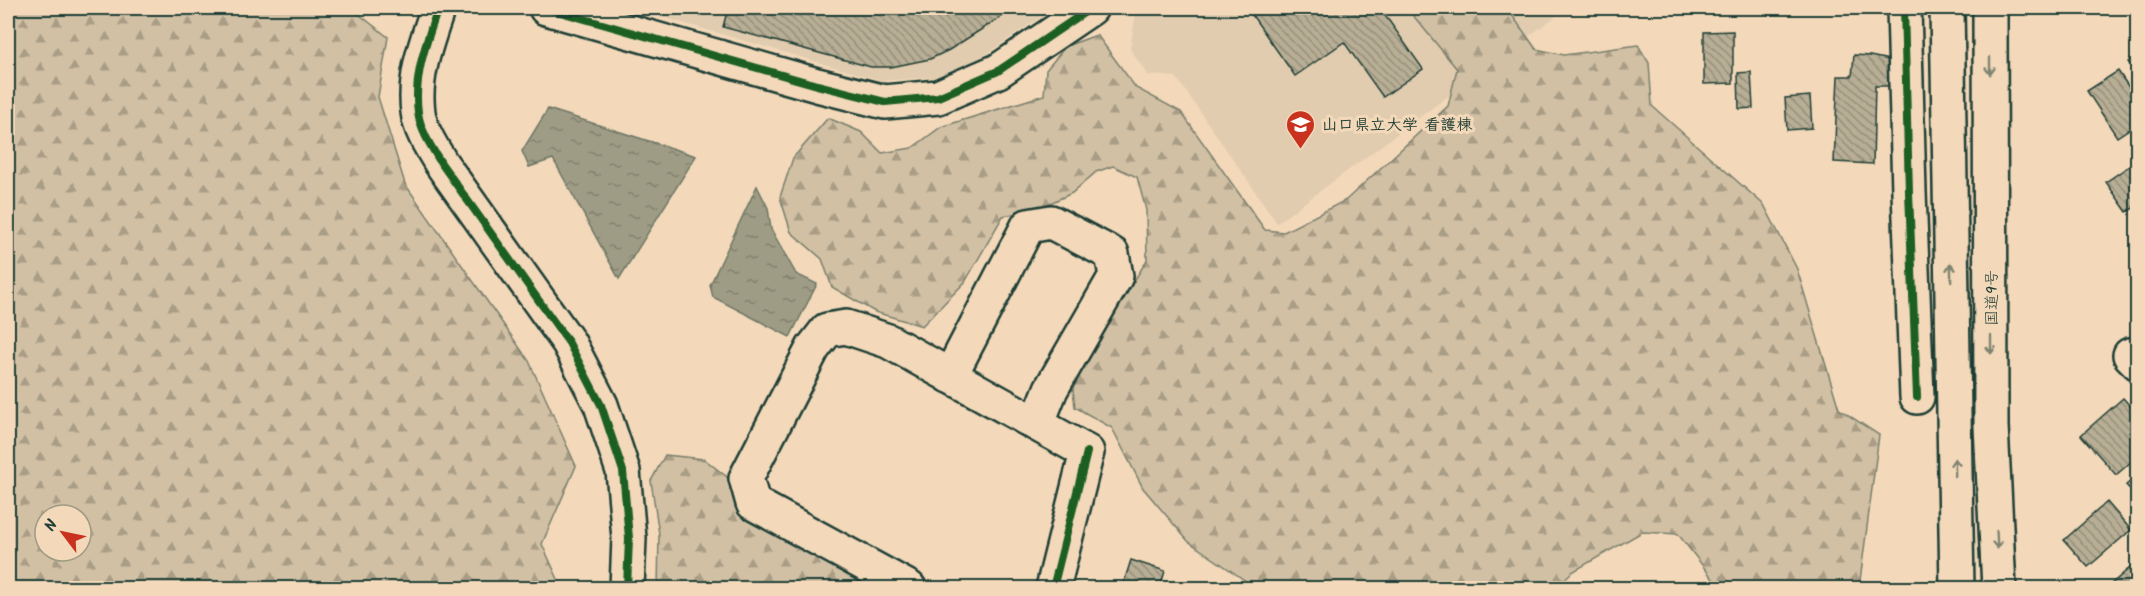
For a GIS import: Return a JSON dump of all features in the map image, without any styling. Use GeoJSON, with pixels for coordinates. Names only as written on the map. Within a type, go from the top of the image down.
{"type":"FeatureCollection","features":[{"type":"Feature","properties":{"kind":"main road"},"geometry":{"type":"LineString","coordinates":[[438,8],[419,70],[418,113],[428,142],[441,163],[569,343],[601,405],[623,471],[629,538],[627,588]]}},
{"type":"Feature","properties":{"kind":"main road"},"geometry":{"type":"LineString","coordinates":[[546,8],[806,82],[885,102],[938,97],[998,71],[1091,8]]}},
{"type":"Feature","properties":{"kind":"main road"},"geometry":{"type":"LineString","coordinates":[[1904,8],[1917,398]]}},
{"type":"Feature","properties":{"kind":"main road"},"geometry":{"type":"LineString","coordinates":[[1947,8],[1957,588]]}},
{"type":"Feature","properties":{"kind":"main road","name":"国道9号"},"geometry":{"type":"LineString","coordinates":[[1990,8],[1992,426],[2000,588]]}},
{"type":"Feature","properties":{"kind":"main road"},"geometry":{"type":"LineString","coordinates":[[950,376],[1028,226],[1051,222],[1112,254],[1116,276],[1051,389],[1037,424]]}},
{"type":"Feature","properties":{"kind":"main road"},"geometry":{"type":"LineString","coordinates":[[909,588],[753,503],[746,478],[813,348],[827,330],[846,327],[888,341],[1087,452],[1053,588]]}},
{"type":"Feature","properties":{"kind":"shaded area"},"geometry":{"type":"Polygon","coordinates":[[[631,8],[1054,8],[972,64],[934,77],[883,81],[631,8]]]}},
{"type":"Feature","properties":{"kind":"shaded area","name":"山口県立大学 看護棟"},"geometry":{"type":"Polygon","coordinates":[[[1124,8],[1567,8],[1277,223],[1176,77],[1148,75],[1130,49],[1136,13],[1124,8]]]}},
{"type":"Feature","properties":{"kind":"green space"},"geometry":{"type":"Polygon","coordinates":[[[8,8],[351,8],[388,37],[378,97],[405,184],[529,361],[576,466],[542,544],[562,588],[8,588],[8,8]]]}},
{"type":"Feature","properties":{"kind":"green space"},"geometry":{"type":"Polygon","coordinates":[[[1407,8],[1507,8],[1536,49],[1564,55],[1638,45],[1649,63],[1652,106],[1764,205],[1797,269],[1839,409],[1879,435],[1859,588],[1720,588],[1678,534],[1642,532],[1572,572],[1555,588],[1256,588],[1188,541],[1143,488],[1112,428],[1075,407],[1072,381],[1147,260],[1146,210],[1137,177],[1113,166],[1096,172],[1072,193],[1035,210],[1003,216],[965,282],[922,326],[875,312],[832,287],[822,259],[791,232],[780,197],[793,158],[828,118],[861,132],[882,153],[912,148],[941,127],[1044,95],[1046,70],[1066,46],[1097,35],[1136,88],[1181,112],[1265,230],[1284,232],[1346,200],[1448,106],[1457,69],[1407,8]]]}},
{"type":"Feature","properties":{"kind":"green space"},"geometry":{"type":"Polygon","coordinates":[[[665,455],[704,459],[727,477],[737,504],[876,588],[658,588],[659,534],[651,481],[665,455]]]}},
{"type":"Feature","properties":{"kind":"water"},"geometry":{"type":"Polygon","coordinates":[[[548,109],[696,156],[619,279],[553,159],[529,167],[522,151],[548,109]]]}},
{"type":"Feature","properties":{"kind":"water"},"geometry":{"type":"Polygon","coordinates":[[[757,186],[768,208],[771,229],[796,274],[817,284],[790,337],[713,297],[710,285],[757,186]]]}},
{"type":"Feature","properties":{"kind":"building"},"geometry":{"type":"Polygon","coordinates":[[[728,8],[1015,8],[949,50],[930,59],[891,67],[871,67],[723,27],[728,8]]]}},
{"type":"Feature","properties":{"kind":"building"},"geometry":{"type":"Polygon","coordinates":[[[1247,8],[1380,8],[1423,69],[1383,97],[1344,42],[1295,76],[1247,8]]]}},
{"type":"Feature","properties":{"kind":"building"},"geometry":{"type":"Polygon","coordinates":[[[1733,31],[1733,83],[1704,84],[1704,32],[1733,31]]]}},
{"type":"Feature","properties":{"kind":"building"},"geometry":{"type":"Polygon","coordinates":[[[1854,55],[1890,60],[1890,86],[1875,86],[1873,164],[1834,162],[1838,76],[1852,76],[1854,55]]]}},
{"type":"Feature","properties":{"kind":"building"},"geometry":{"type":"Polygon","coordinates":[[[2138,56],[2138,75],[2128,62],[2138,56]]]}},
{"type":"Feature","properties":{"kind":"building"},"geometry":{"type":"Polygon","coordinates":[[[2118,71],[2138,101],[2138,123],[2117,137],[2087,91],[2118,71]]]}},
{"type":"Feature","properties":{"kind":"building"},"geometry":{"type":"Polygon","coordinates":[[[1751,72],[1753,108],[1739,109],[1738,73],[1751,72]]]}},
{"type":"Feature","properties":{"kind":"building"},"geometry":{"type":"Polygon","coordinates":[[[1810,96],[1812,128],[1787,130],[1785,98],[1810,96]]]}},
{"type":"Feature","properties":{"kind":"building"},"geometry":{"type":"Polygon","coordinates":[[[2138,160],[2138,205],[2127,212],[2106,182],[2138,160]]]}},
{"type":"Feature","properties":{"kind":"building"},"geometry":{"type":"Polygon","coordinates":[[[2123,398],[2138,415],[2138,456],[2116,475],[2081,435],[2123,398]]]}},
{"type":"Feature","properties":{"kind":"building"},"geometry":{"type":"Polygon","coordinates":[[[2138,475],[2138,498],[2126,485],[2138,475]]]}},
{"type":"Feature","properties":{"kind":"building"},"geometry":{"type":"Polygon","coordinates":[[[2107,502],[2131,530],[2088,567],[2064,540],[2107,502]]]}},
{"type":"Feature","properties":{"kind":"building"},"geometry":{"type":"Polygon","coordinates":[[[1131,560],[1165,571],[1160,588],[1122,588],[1131,560]]]}},
{"type":"Feature","properties":{"kind":"building"},"geometry":{"type":"Polygon","coordinates":[[[2138,561],[2138,588],[2113,588],[2110,585],[2138,561]]]}},
{"type":"Feature","properties":{"kind":"cycle path"},"geometry":{"type":"LineString","coordinates":[[438,8],[417,85],[421,125],[441,163],[569,343],[601,405],[623,471],[629,538],[627,588]]}},
{"type":"Feature","properties":{"kind":"cycle path"},"geometry":{"type":"LineString","coordinates":[[546,8],[885,102],[938,97],[998,71],[1091,8]]}},
{"type":"Feature","properties":{"kind":"cycle path"},"geometry":{"type":"LineString","coordinates":[[1904,8],[1917,397]]}},
{"type":"Feature","properties":{"kind":"cycle path"},"geometry":{"type":"LineString","coordinates":[[1053,588],[1087,452]]}},
{"type":"Feature","properties":{"kind":"place","name":"山口県立大学 看護棟"},"geometry":{"type":"Point","coordinates":[1301,150]}}]}
